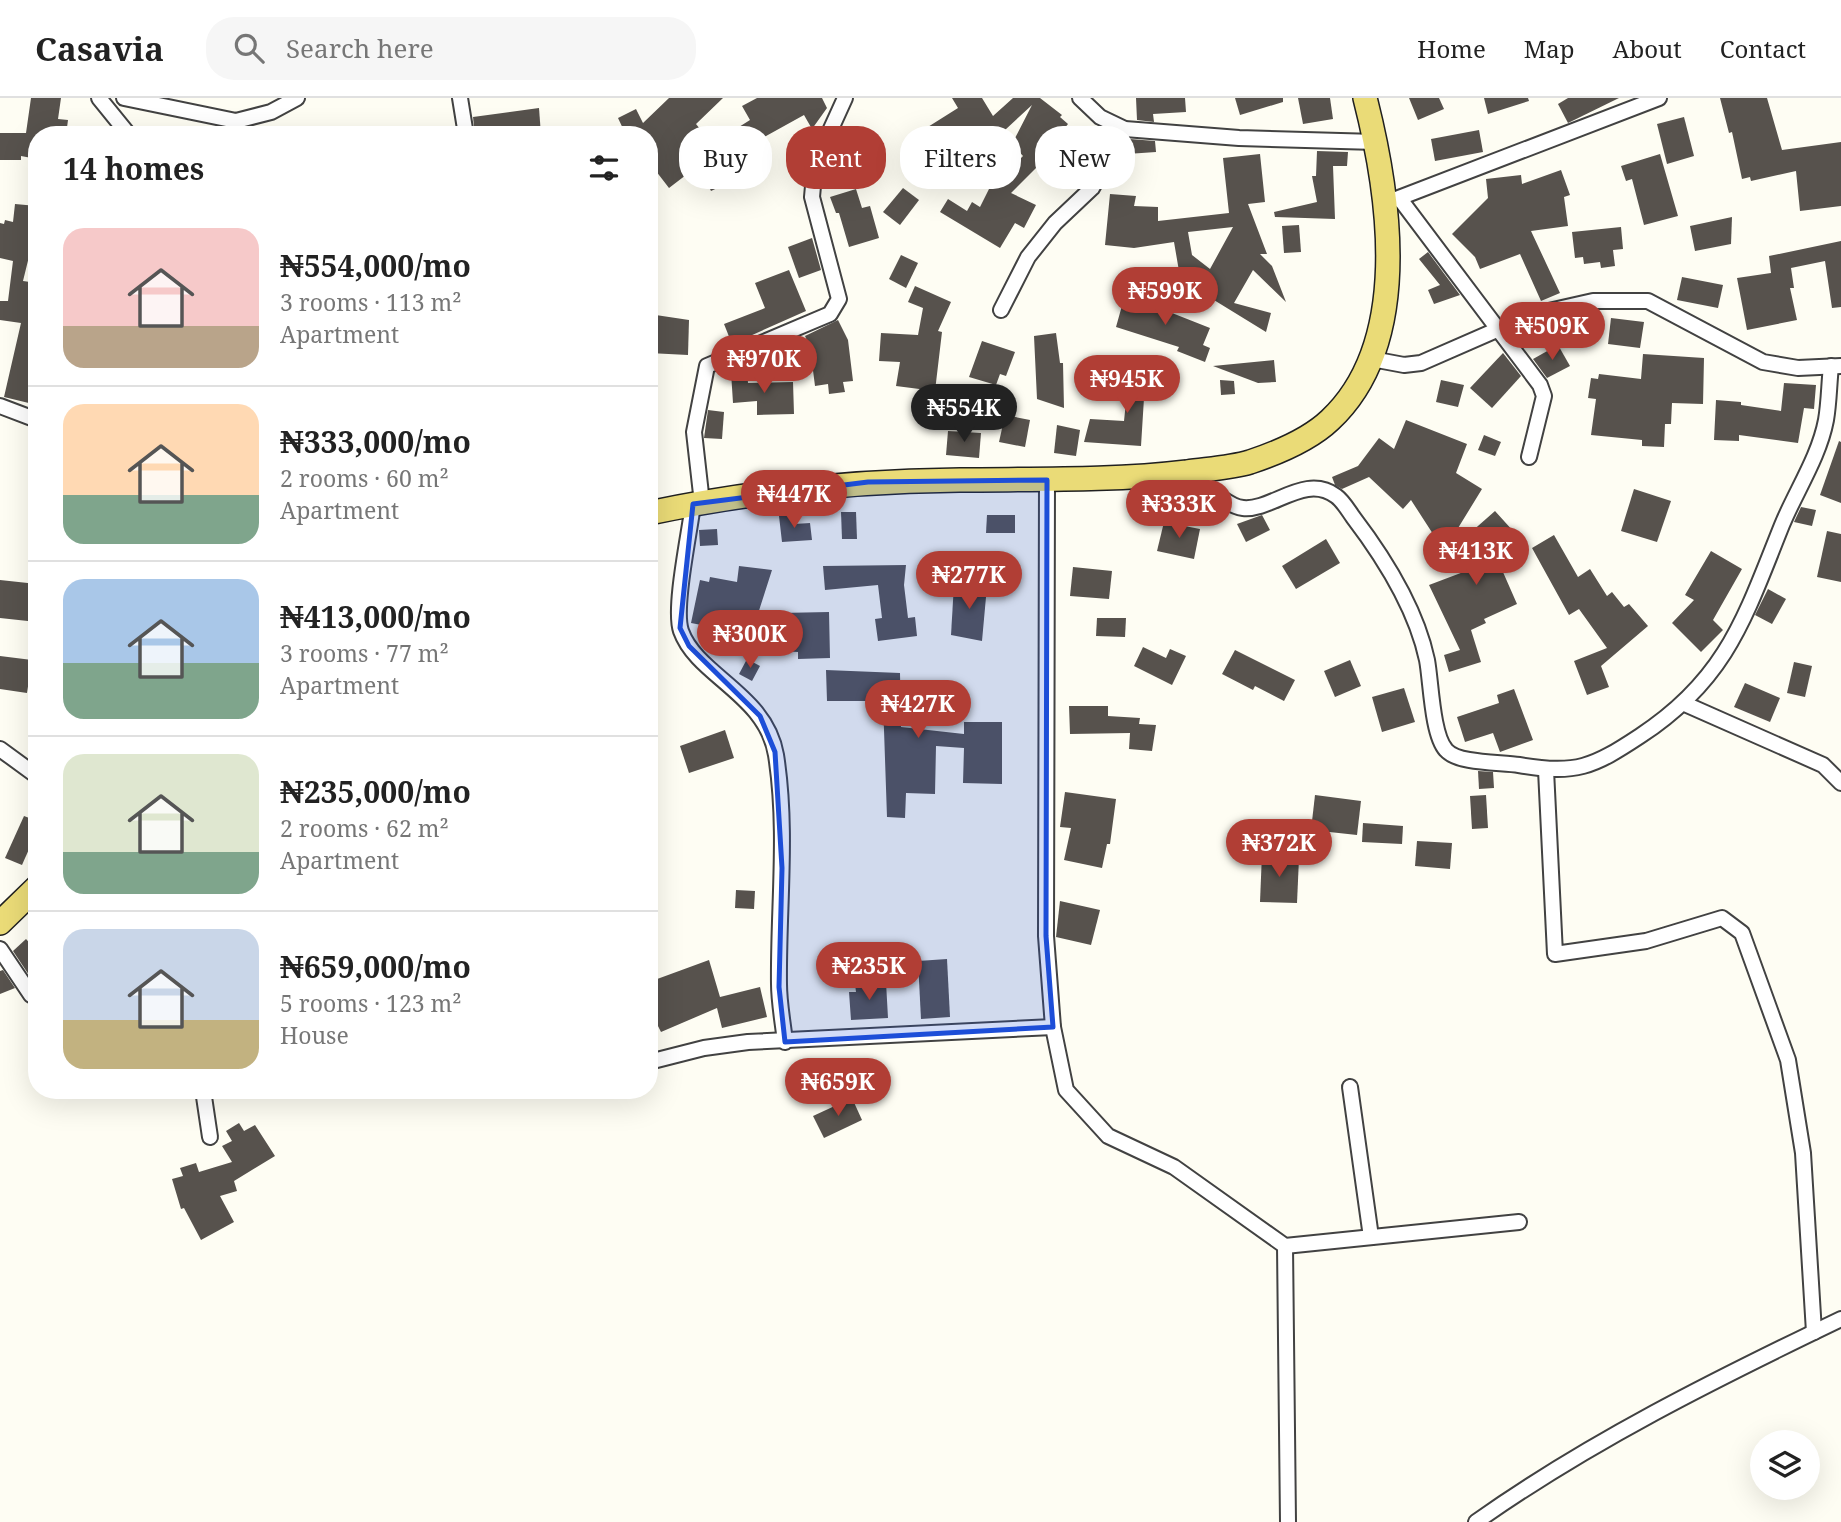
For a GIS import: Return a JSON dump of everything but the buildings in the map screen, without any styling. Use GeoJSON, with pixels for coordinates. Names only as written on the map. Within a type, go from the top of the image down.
{"type":"FeatureCollection","features":[{"type":"Feature","properties":{"kind":"main road"},"geometry":{"type":"LineString","coordinates":[[658,511],[697,503],[868,482],[1140,478],[1248,462],[1293,444],[1329,421],[1357,387],[1372,359],[1383,318],[1387,224],[1392,201],[1365,98]]}},
{"type":"Feature","properties":{"kind":"main road"},"geometry":{"type":"LineString","coordinates":[[0,923],[28,896]]}},
{"type":"Feature","properties":{"kind":"street"},"geometry":{"type":"LineString","coordinates":[[99,98],[122,126]]}},
{"type":"Feature","properties":{"kind":"street"},"geometry":{"type":"LineString","coordinates":[[124,98],[236,121],[271,112],[297,98]]}},
{"type":"Feature","properties":{"kind":"street"},"geometry":{"type":"LineString","coordinates":[[460,98],[465,126]]}},
{"type":"Feature","properties":{"kind":"street"},"geometry":{"type":"LineString","coordinates":[[785,1042],[779,987],[782,868],[775,752],[760,716],[689,646],[680,628],[679,608],[697,503],[694,432],[707,366],[830,314],[837,307],[839,299],[812,197],[815,164],[845,98]]}},
{"type":"Feature","properties":{"kind":"street"},"geometry":{"type":"LineString","coordinates":[[1080,98],[1100,117],[1119,126]]}},
{"type":"Feature","properties":{"kind":"street"},"geometry":{"type":"LineString","coordinates":[[1529,457],[1544,396],[1540,385],[1392,201],[1659,98]]}},
{"type":"Feature","properties":{"kind":"street"},"geometry":{"type":"LineString","coordinates":[[1135,130],[1239,138],[1376,142]]}},
{"type":"Feature","properties":{"kind":"street"},"geometry":{"type":"LineString","coordinates":[[1002,310],[1028,257],[1055,223],[1091,189]]}},
{"type":"Feature","properties":{"kind":"street"},"geometry":{"type":"LineString","coordinates":[[1190,471],[1234,506],[1246,509],[1301,490],[1322,489],[1338,497],[1381,556],[1408,604],[1427,658],[1438,731],[1445,750],[1459,758],[1546,770],[1573,769],[1603,761],[1685,704],[1717,667],[1736,635],[1825,422],[1836,366],[1798,368],[1763,362],[1648,301],[1593,301],[1531,315],[1421,363],[1404,365],[1372,359]]}},
{"type":"Feature","properties":{"kind":"street"},"geometry":{"type":"LineString","coordinates":[[0,406],[28,417]]}},
{"type":"Feature","properties":{"kind":"street"},"geometry":{"type":"LineString","coordinates":[[1047,480],[1046,936],[1053,1027],[1066,1090],[1108,1136],[1174,1167],[1285,1246],[1519,1223]]}},
{"type":"Feature","properties":{"kind":"street"},"geometry":{"type":"LineString","coordinates":[[1685,704],[1823,765],[1841,783]]}},
{"type":"Feature","properties":{"kind":"street"},"geometry":{"type":"LineString","coordinates":[[0,750],[28,770]]}},
{"type":"Feature","properties":{"kind":"street"},"geometry":{"type":"LineString","coordinates":[[1546,770],[1555,954],[1646,940],[1722,918],[1742,933],[1788,1059],[1803,1153],[1814,1332]]}},
{"type":"Feature","properties":{"kind":"street"},"geometry":{"type":"LineString","coordinates":[[0,949],[28,991]]}},
{"type":"Feature","properties":{"kind":"street"},"geometry":{"type":"LineString","coordinates":[[658,1060],[704,1048],[748,1042],[1053,1027]]}},
{"type":"Feature","properties":{"kind":"street"},"geometry":{"type":"LineString","coordinates":[[1350,1087],[1371,1237]]}},
{"type":"Feature","properties":{"kind":"street"},"geometry":{"type":"LineString","coordinates":[[204,1099],[210,1137]]}},
{"type":"Feature","properties":{"kind":"street"},"geometry":{"type":"LineString","coordinates":[[1285,1246],[1288,1522]]}},
{"type":"Feature","properties":{"kind":"street"},"geometry":{"type":"LineString","coordinates":[[1476,1522],[1533,1482],[1724,1376],[1841,1319]]}},
{"type":"Feature","properties":{"kind":"highlighted area"},"geometry":{"type":"Polygon","coordinates":[[[1047,480],[1046,936],[1053,1027],[785,1042],[779,987],[782,868],[775,752],[760,716],[689,646],[680,628],[693,504],[868,482],[1047,480]]]}}]}
